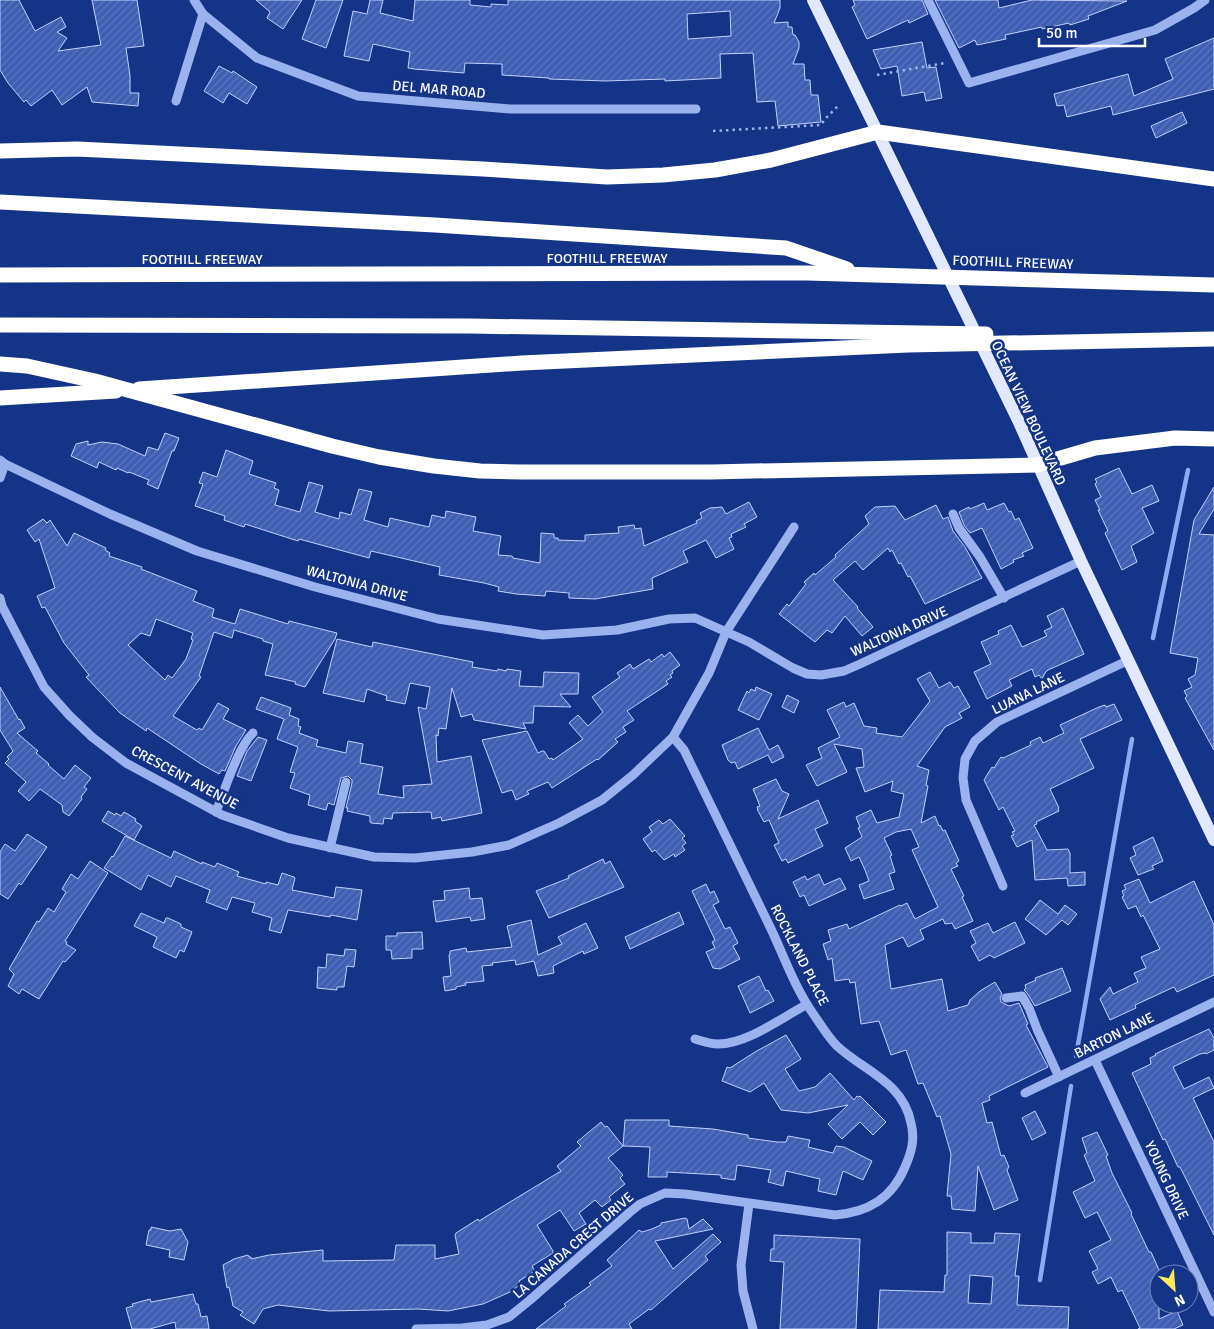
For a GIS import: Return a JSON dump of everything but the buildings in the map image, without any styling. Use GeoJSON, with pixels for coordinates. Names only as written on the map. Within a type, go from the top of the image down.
{"type":"FeatureCollection","features":[{"type":"Feature","properties":{"kind":"highway"},"geometry":{"type":"LineString","coordinates":[[0,151],[77,149],[484,169],[606,177],[664,175],[715,170],[771,160],[878,132],[1214,179]]}},
{"type":"Feature","properties":{"kind":"highway"},"geometry":{"type":"LineString","coordinates":[[0,202],[434,225],[786,248],[860,274]]}},
{"type":"Feature","properties":{"kind":"highway","name":"FOOTHILL FREEWAY"},"geometry":{"type":"LineString","coordinates":[[0,276],[807,273],[1214,285]]}},
{"type":"Feature","properties":{"kind":"highway"},"geometry":{"type":"LineString","coordinates":[[0,325],[469,326],[1071,335],[1214,339]]}},
{"type":"Feature","properties":{"kind":"highway"},"geometry":{"type":"LineString","coordinates":[[2,398],[522,363],[908,345],[1214,339]]}},
{"type":"Feature","properties":{"kind":"highway"},"geometry":{"type":"LineString","coordinates":[[0,364],[27,366],[95,381],[332,446],[379,457],[434,466],[523,472],[712,472],[1037,465],[1095,448],[1175,438],[1214,439]]}},
{"type":"Feature","properties":{"kind":"main road","name":"OCEAN VIEW BOULEVARD"},"geometry":{"type":"LineString","coordinates":[[813,0],[1018,420],[1081,561],[1214,840]]}},
{"type":"Feature","properties":{"kind":"street","name":"DEL MAR ROAD"},"geometry":{"type":"LineString","coordinates":[[194,0],[203,14],[257,58],[358,96],[510,109],[696,109]]}},
{"type":"Feature","properties":{"kind":"street"},"geometry":{"type":"LineString","coordinates":[[928,0],[969,83],[1155,30],[1205,0]]}},
{"type":"Feature","properties":{"kind":"street"},"geometry":{"type":"LineString","coordinates":[[176,101],[203,14]]}},
{"type":"Feature","properties":{"kind":"street"},"geometry":{"type":"LineString","coordinates":[[0,478],[3,462]]}},
{"type":"Feature","properties":{"kind":"street","name":"WALTONIA DRIVE"},"geometry":{"type":"LineString","coordinates":[[3,462],[110,514],[197,551],[314,587],[438,619],[543,635],[617,630],[669,619],[695,618],[749,642],[793,668],[807,674],[821,675],[844,671],[1081,561]]}},
{"type":"Feature","properties":{"kind":"street"},"geometry":{"type":"LineString","coordinates":[[952,514],[958,528],[980,557],[1004,598]]}},
{"type":"Feature","properties":{"kind":"street"},"geometry":{"type":"LineString","coordinates":[[726,632],[794,528]]}},
{"type":"Feature","properties":{"kind":"street","name":"CRESCENT AVENUE"},"geometry":{"type":"LineString","coordinates":[[0,598],[2,606],[44,687],[92,737],[126,762],[216,812],[288,838],[374,857],[415,858],[472,852],[509,845],[560,823],[602,800],[633,775],[673,737],[709,673],[726,632]]}},
{"type":"Feature","properties":{"kind":"street","name":"LUANA LANE"},"geometry":{"type":"LineString","coordinates":[[1003,886],[966,800],[963,778],[965,758],[975,741],[997,722],[1129,660]]}},
{"type":"Feature","properties":{"kind":"street"},"geometry":{"type":"LineString","coordinates":[[216,812],[236,762],[248,737],[253,733]]}},
{"type":"Feature","properties":{"kind":"street","name":"ROCKLAND PLACE"},"geometry":{"type":"LineString","coordinates":[[673,737],[684,750],[806,1005],[837,1045],[891,1086],[904,1101],[914,1135],[910,1155],[897,1184],[878,1202],[861,1210],[835,1215],[749,1204]]}},
{"type":"Feature","properties":{"kind":"street"},"geometry":{"type":"LineString","coordinates":[[330,848],[346,782]]}},
{"type":"Feature","properties":{"kind":"street"},"geometry":{"type":"LineString","coordinates":[[1006,998],[1022,996],[1059,1077]]}},
{"type":"Feature","properties":{"kind":"street","name":"BARTON LANE"},"geometry":{"type":"LineString","coordinates":[[1025,1093],[1214,1002]]}},
{"type":"Feature","properties":{"kind":"street"},"geometry":{"type":"LineString","coordinates":[[695,1039],[717,1044],[734,1042],[751,1035],[806,1005]]}},
{"type":"Feature","properties":{"kind":"street","name":"YOUNG DRIVE"},"geometry":{"type":"LineString","coordinates":[[1095,1060],[1214,1312]]}},
{"type":"Feature","properties":{"kind":"street","name":"LA CANADA CREST DRIVE"},"geometry":{"type":"LineString","coordinates":[[416,1329],[462,1328],[488,1325],[509,1317],[630,1212],[653,1197],[665,1193],[685,1194],[749,1204]]}},
{"type":"Feature","properties":{"kind":"street"},"geometry":{"type":"LineString","coordinates":[[749,1204],[741,1269],[743,1292],[754,1329]]}},
{"type":"Feature","properties":{"kind":"path"},"geometry":{"type":"LineString","coordinates":[[877,74],[945,62]]}},
{"type":"Feature","properties":{"kind":"path"},"geometry":{"type":"LineString","coordinates":[[713,131],[821,125],[838,106]]}},
{"type":"Feature","properties":{"kind":"waterway"},"geometry":{"type":"LineString","coordinates":[[1153,638],[1188,470]]}},
{"type":"Feature","properties":{"kind":"waterway"},"geometry":{"type":"LineString","coordinates":[[1076,1056],[1132,739]]}},
{"type":"Feature","properties":{"kind":"waterway"},"geometry":{"type":"LineString","coordinates":[[1040,1280],[1071,1086]]}}]}
